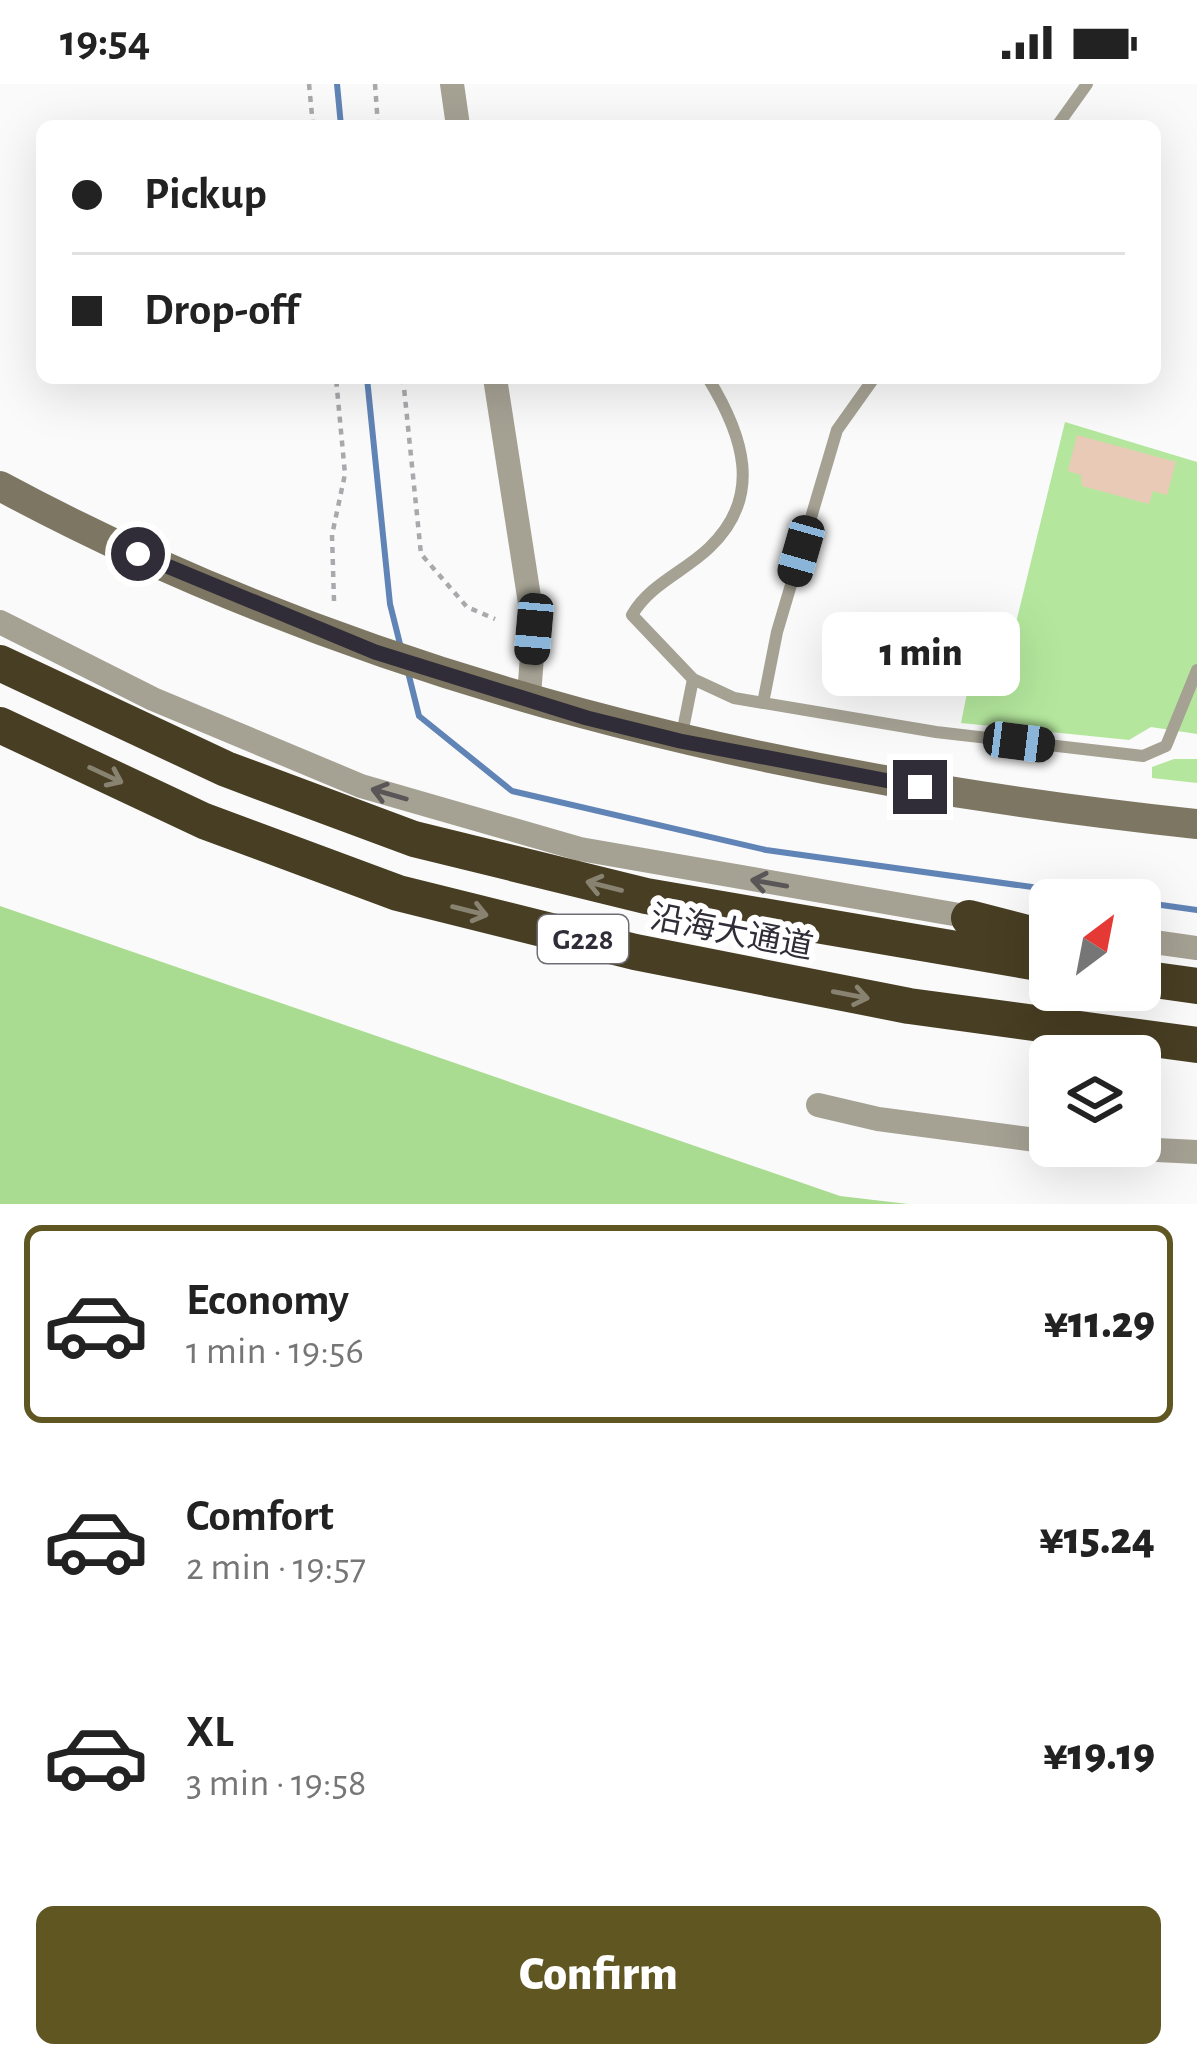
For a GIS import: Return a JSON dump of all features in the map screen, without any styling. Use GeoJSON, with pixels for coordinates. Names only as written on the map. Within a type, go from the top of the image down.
{"type":"FeatureCollection","features":[{"type":"Feature","properties":{"kind":"highway","name":"G228"},"geometry":{"type":"LineString","coordinates":[[0,663],[226,769],[414,838],[646,896],[1029,961]]}},
{"type":"Feature","properties":{"kind":"highway","name":"沿海大通道"},"geometry":{"type":"LineString","coordinates":[[0,725],[204,821],[398,893],[635,952],[909,1006],[1197,1045]]}},
{"type":"Feature","properties":{"kind":"highway"},"geometry":{"type":"LineString","coordinates":[[968,918],[1029,934]]}},
{"type":"Feature","properties":{"kind":"highway"},"geometry":{"type":"LineString","coordinates":[[1161,981],[1197,986]]}},
{"type":"Feature","properties":{"kind":"street"},"geometry":{"type":"LineString","coordinates":[[452,84],[457,120]]}},
{"type":"Feature","properties":{"kind":"street"},"geometry":{"type":"LineString","coordinates":[[496,384],[534,629],[529,696]]}},
{"type":"Feature","properties":{"kind":"street"},"geometry":{"type":"LineString","coordinates":[[0,486],[210,588],[375,652],[680,741],[920,787],[1197,824]]}},
{"type":"Feature","properties":{"kind":"street"},"geometry":{"type":"LineString","coordinates":[[0,622],[153,699],[361,786],[580,849],[1029,925]]}},
{"type":"Feature","properties":{"kind":"street"},"geometry":{"type":"LineString","coordinates":[[1161,943],[1197,948]]}},
{"type":"Feature","properties":{"kind":"street"},"geometry":{"type":"LineString","coordinates":[[818,1105],[878,1119],[1029,1139]]}},
{"type":"Feature","properties":{"kind":"street"},"geometry":{"type":"LineString","coordinates":[[1161,1150],[1197,1152]]}},
{"type":"Feature","properties":{"kind":"lane"},"geometry":{"type":"LineString","coordinates":[[1061,120],[1087,84]]}},
{"type":"Feature","properties":{"kind":"lane"},"geometry":{"type":"LineString","coordinates":[[711,384],[731,426],[746,483],[742,502],[711,546],[642,597],[632,615],[693,679],[734,698],[763,703],[936,732],[1143,756],[1166,746],[1197,670]]}},
{"type":"Feature","properties":{"kind":"lane"},"geometry":{"type":"LineString","coordinates":[[763,703],[777,632],[837,430],[870,384]]}},
{"type":"Feature","properties":{"kind":"lane"},"geometry":{"type":"LineString","coordinates":[[680,741],[693,679]]}},
{"type":"Feature","properties":{"kind":"path"},"geometry":{"type":"LineString","coordinates":[[309,84],[312,120]]}},
{"type":"Feature","properties":{"kind":"path"},"geometry":{"type":"LineString","coordinates":[[374,84],[377,120]]}},
{"type":"Feature","properties":{"kind":"path"},"geometry":{"type":"LineString","coordinates":[[334,601],[332,535],[345,474],[337,384]]}},
{"type":"Feature","properties":{"kind":"path"},"geometry":{"type":"LineString","coordinates":[[404,384],[421,554],[467,607],[495,619]]}},
{"type":"Feature","properties":{"kind":"green space"},"geometry":{"type":"Polygon","coordinates":[[[1065,422],[1197,462],[1197,734],[1151,727],[1129,740],[961,723],[971,673],[1004,672],[1065,422]]]}},
{"type":"Feature","properties":{"kind":"green space"},"geometry":{"type":"Polygon","coordinates":[[[1174,759],[1197,759],[1197,783],[1152,778],[1152,767],[1174,759]]]}},
{"type":"Feature","properties":{"kind":"green space"},"geometry":{"type":"Polygon","coordinates":[[[0,906],[840,1196],[908,1204],[0,1204],[0,906]]]}},
{"type":"Feature","properties":{"kind":"building"},"geometry":{"type":"Polygon","coordinates":[[[1077,435],[1176,462],[1167,495],[1153,491],[1149,504],[1082,486],[1081,475],[1068,471],[1077,435]]]}},
{"type":"Feature","properties":{"kind":"waterway"},"geometry":{"type":"LineString","coordinates":[[337,84],[340,120]]}},
{"type":"Feature","properties":{"kind":"waterway"},"geometry":{"type":"LineString","coordinates":[[368,384],[390,604],[401,648]]}},
{"type":"Feature","properties":{"kind":"waterway"},"geometry":{"type":"LineString","coordinates":[[408,672],[419,716],[512,791],[766,850],[1029,887]]}},
{"type":"Feature","properties":{"kind":"waterway"},"geometry":{"type":"LineString","coordinates":[[1161,905],[1197,910]]}},
{"type":"Feature","properties":{"kind":"route"},"geometry":{"type":"LineString","coordinates":[[138,554],[210,588],[375,652],[529,696],[587,718],[680,741],[920,787]]}}]}
